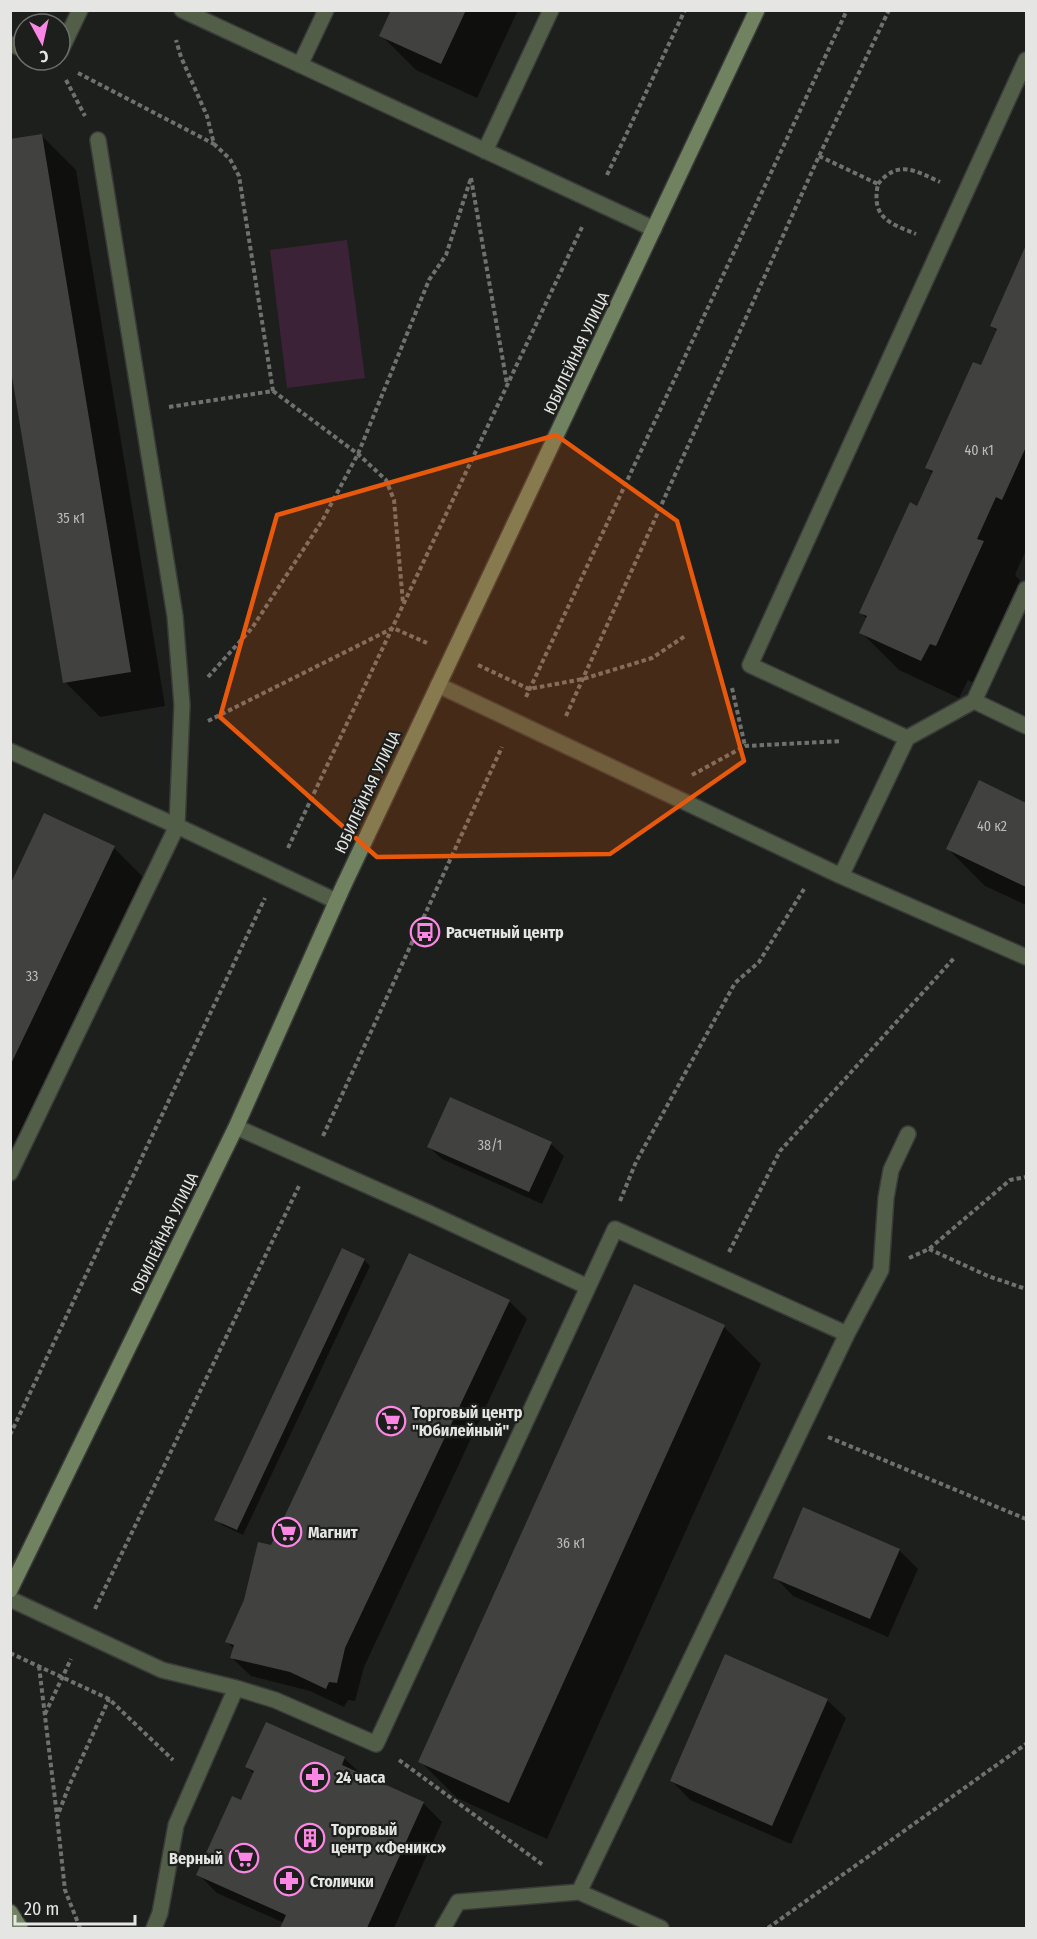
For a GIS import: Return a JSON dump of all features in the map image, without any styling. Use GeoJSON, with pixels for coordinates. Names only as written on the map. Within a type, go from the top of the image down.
{"type":"FeatureCollection","features":[{"type":"Feature","properties":{"kind":"street","name":"ЮБИЛЕЙНАЯ УЛИЦА"},"geometry":{"type":"LineString","coordinates":[[10,1590],[236,1127],[336,901],[758,10]]}},
{"type":"Feature","properties":{"kind":"street"},"geometry":{"type":"LineString","coordinates":[[10,1912],[20,1929]]}},
{"type":"Feature","properties":{"kind":"lane"},"geometry":{"type":"LineString","coordinates":[[72,26],[80,10]]}},
{"type":"Feature","properties":{"kind":"lane"},"geometry":{"type":"LineString","coordinates":[[182,10],[654,229]]}},
{"type":"Feature","properties":{"kind":"lane"},"geometry":{"type":"LineString","coordinates":[[300,65],[326,10]]}},
{"type":"Feature","properties":{"kind":"lane"},"geometry":{"type":"LineString","coordinates":[[485,151],[551,10]]}},
{"type":"Feature","properties":{"kind":"lane"},"geometry":{"type":"LineString","coordinates":[[906,738],[750,666],[1026,60]]}},
{"type":"Feature","properties":{"kind":"lane"},"geometry":{"type":"LineString","coordinates":[[10,1173],[177,826],[182,705],[176,616],[98,140]]}},
{"type":"Feature","properties":{"kind":"lane"},"geometry":{"type":"LineString","coordinates":[[841,876],[906,738],[974,701],[1026,589]]}},
{"type":"Feature","properties":{"kind":"lane"},"geometry":{"type":"LineString","coordinates":[[438,685],[841,876],[1026,957]]}},
{"type":"Feature","properties":{"kind":"lane"},"geometry":{"type":"LineString","coordinates":[[974,701],[1026,726]]}},
{"type":"Feature","properties":{"kind":"lane"},"geometry":{"type":"LineString","coordinates":[[10,751],[336,901]]}},
{"type":"Feature","properties":{"kind":"lane"},"geometry":{"type":"LineString","coordinates":[[236,1127],[588,1287]]}},
{"type":"Feature","properties":{"kind":"lane"},"geometry":{"type":"LineString","coordinates":[[579,1892],[847,1334],[881,1270],[886,1198],[891,1170],[908,1134]]}},
{"type":"Feature","properties":{"kind":"lane"},"geometry":{"type":"LineString","coordinates":[[10,1599],[162,1670],[275,1700],[376,1744],[615,1229],[847,1334]]}},
{"type":"Feature","properties":{"kind":"lane"},"geometry":{"type":"LineString","coordinates":[[154,1929],[160,1914],[176,1825],[236,1688]]}},
{"type":"Feature","properties":{"kind":"lane"},"geometry":{"type":"LineString","coordinates":[[443,1929],[458,1902],[579,1892],[661,1929]]}},
{"type":"Feature","properties":{"kind":"path"},"geometry":{"type":"LineString","coordinates":[[10,1435],[685,10]]}},
{"type":"Feature","properties":{"kind":"path"},"geometry":{"type":"LineString","coordinates":[[45,1714],[312,1160],[847,10]]}},
{"type":"Feature","properties":{"kind":"path"},"geometry":{"type":"LineString","coordinates":[[555,741],[819,156],[889,10]]}},
{"type":"Feature","properties":{"kind":"path"},"geometry":{"type":"LineString","coordinates":[[175,39],[207,116],[214,144]]}},
{"type":"Feature","properties":{"kind":"path"},"geometry":{"type":"LineString","coordinates":[[72,67],[214,144],[230,159],[239,176],[273,391],[358,454],[386,480],[394,500],[404,605]]}},
{"type":"Feature","properties":{"kind":"path"},"geometry":{"type":"LineString","coordinates":[[63,72],[98,140]]}},
{"type":"Feature","properties":{"kind":"path"},"geometry":{"type":"LineString","coordinates":[[182,705],[252,628],[322,521],[358,454],[429,280],[446,255],[471,178],[485,151]]}},
{"type":"Feature","properties":{"kind":"path"},"geometry":{"type":"LineString","coordinates":[[819,156],[878,184]]}},
{"type":"Feature","properties":{"kind":"path"},"geometry":{"type":"LineString","coordinates":[[942,245],[891,224],[883,217],[877,207],[878,184],[884,176],[894,170],[906,168],[918,171],[966,194]]}},
{"type":"Feature","properties":{"kind":"path"},"geometry":{"type":"LineString","coordinates":[[471,178],[507,385]]}},
{"type":"Feature","properties":{"kind":"path"},"geometry":{"type":"LineString","coordinates":[[143,412],[273,391]]}},
{"type":"Feature","properties":{"kind":"path"},"geometry":{"type":"LineString","coordinates":[[393,628],[530,689],[583,679],[652,658],[685,636]]}},
{"type":"Feature","properties":{"kind":"path"},"geometry":{"type":"LineString","coordinates":[[181,735],[393,628]]}},
{"type":"Feature","properties":{"kind":"path"},"geometry":{"type":"LineString","coordinates":[[729,677],[745,746]]}},
{"type":"Feature","properties":{"kind":"path"},"geometry":{"type":"LineString","coordinates":[[662,791],[745,746],[849,741]]}},
{"type":"Feature","properties":{"kind":"path"},"geometry":{"type":"LineString","coordinates":[[615,1229],[618,1204],[636,1162],[735,982],[759,962],[802,890],[841,876]]}},
{"type":"Feature","properties":{"kind":"path"},"geometry":{"type":"LineString","coordinates":[[717,1275],[780,1151],[975,935]]}},
{"type":"Feature","properties":{"kind":"path"},"geometry":{"type":"LineString","coordinates":[[881,1270],[929,1249],[1010,1180],[1026,1177]]}},
{"type":"Feature","properties":{"kind":"path"},"geometry":{"type":"LineString","coordinates":[[929,1249],[988,1276],[1026,1289]]}},
{"type":"Feature","properties":{"kind":"path"},"geometry":{"type":"LineString","coordinates":[[802,1427],[1026,1519]]}},
{"type":"Feature","properties":{"kind":"path"},"geometry":{"type":"LineString","coordinates":[[10,1653],[109,1699],[195,1781]]}},
{"type":"Feature","properties":{"kind":"path"},"geometry":{"type":"LineString","coordinates":[[39,1666],[65,1890],[80,1929]]}},
{"type":"Feature","properties":{"kind":"path"},"geometry":{"type":"LineString","coordinates":[[57,1817],[109,1699]]}},
{"type":"Feature","properties":{"kind":"path"},"geometry":{"type":"LineString","coordinates":[[376,1744],[579,1892]]}},
{"type":"Feature","properties":{"kind":"path"},"geometry":{"type":"LineString","coordinates":[[768,1929],[1026,1744]]}},
{"type":"Feature","properties":{"kind":"highlighted area"},"geometry":{"type":"Polygon","coordinates":[[[556,435],[677,521],[744,761],[610,854],[377,857],[220,717],[277,515],[556,435]]]}},
{"type":"Feature","properties":{"kind":"shaded area"},"geometry":{"type":"Polygon","coordinates":[[[347,240],[365,378],[287,388],[270,250],[347,240]]]}},
{"type":"Feature","properties":{"kind":"building"},"geometry":{"type":"Polygon","coordinates":[[[391,10],[466,10],[441,64],[379,36],[391,10]]]}},
{"type":"Feature","properties":{"kind":"building"},"geometry":{"type":"Polygon","coordinates":[[[42,134],[131,672],[63,683],[10,365],[10,139],[42,134]]]}},
{"type":"Feature","properties":{"kind":"building"},"geometry":{"type":"Polygon","coordinates":[[[1026,245],[1026,447],[1002,500],[996,497],[977,539],[984,541],[936,646],[930,644],[921,661],[859,633],[867,616],[859,613],[910,502],[917,506],[933,471],[925,468],[973,362],[981,365],[997,329],[990,326],[1026,245]]]}},
{"type":"Feature","properties":{"kind":"building"},"geometry":{"type":"Polygon","coordinates":[[[979,780],[1026,803],[1026,887],[946,849],[979,780]]]}},
{"type":"Feature","properties":{"kind":"building"},"geometry":{"type":"Polygon","coordinates":[[[44,813],[115,846],[10,1066],[10,885],[44,813]]]}},
{"type":"Feature","properties":{"kind":"building"},"geometry":{"type":"Polygon","coordinates":[[[450,1097],[552,1142],[529,1192],[427,1147],[450,1097]]]}},
{"type":"Feature","properties":{"kind":"building"},"geometry":{"type":"Polygon","coordinates":[[[342,1248],[365,1259],[237,1530],[214,1520],[342,1248]]]}},
{"type":"Feature","properties":{"kind":"building","name":"Торговый центр \"Юбилейный\""},"geometry":{"type":"Polygon","coordinates":[[[409,1253],[510,1300],[345,1648],[337,1683],[329,1682],[326,1689],[290,1672],[230,1658],[234,1645],[225,1642],[244,1600],[258,1542],[271,1545],[409,1253]]]}},
{"type":"Feature","properties":{"kind":"building"},"geometry":{"type":"Polygon","coordinates":[[[634,1284],[725,1325],[509,1803],[418,1762],[634,1284]]]}},
{"type":"Feature","properties":{"kind":"building"},"geometry":{"type":"Polygon","coordinates":[[[803,1507],[900,1549],[870,1619],[773,1578],[803,1507]]]}},
{"type":"Feature","properties":{"kind":"building"},"geometry":{"type":"Polygon","coordinates":[[[725,1654],[828,1699],[772,1826],[670,1781],[725,1654]]]}},
{"type":"Feature","properties":{"kind":"building","name":"Торговый центр «Феникс»"},"geometry":{"type":"Polygon","coordinates":[[[266,1722],[345,1757],[342,1765],[424,1802],[367,1928],[280,1928],[286,1915],[196,1875],[232,1796],[241,1800],[254,1771],[245,1767],[266,1722]]]}},
{"type":"Feature","properties":{"kind":"place","name":"Расчетный центр"},"geometry":{"type":"Point","coordinates":[425,932]}},
{"type":"Feature","properties":{"kind":"place","name":"Торговый центр \"Юбилейный\""},"geometry":{"type":"Point","coordinates":[391,1421]}},
{"type":"Feature","properties":{"kind":"place","name":"Магнит"},"geometry":{"type":"Point","coordinates":[287,1532]}},
{"type":"Feature","properties":{"kind":"place","name":"24 часа"},"geometry":{"type":"Point","coordinates":[315,1777]}},
{"type":"Feature","properties":{"kind":"place","name":"Торговый центр «Феникс»"},"geometry":{"type":"Point","coordinates":[310,1838]}},
{"type":"Feature","properties":{"kind":"place","name":"Верный"},"geometry":{"type":"Point","coordinates":[244,1858]}},
{"type":"Feature","properties":{"kind":"place","name":"Столички"},"geometry":{"type":"Point","coordinates":[289,1881]}}]}
